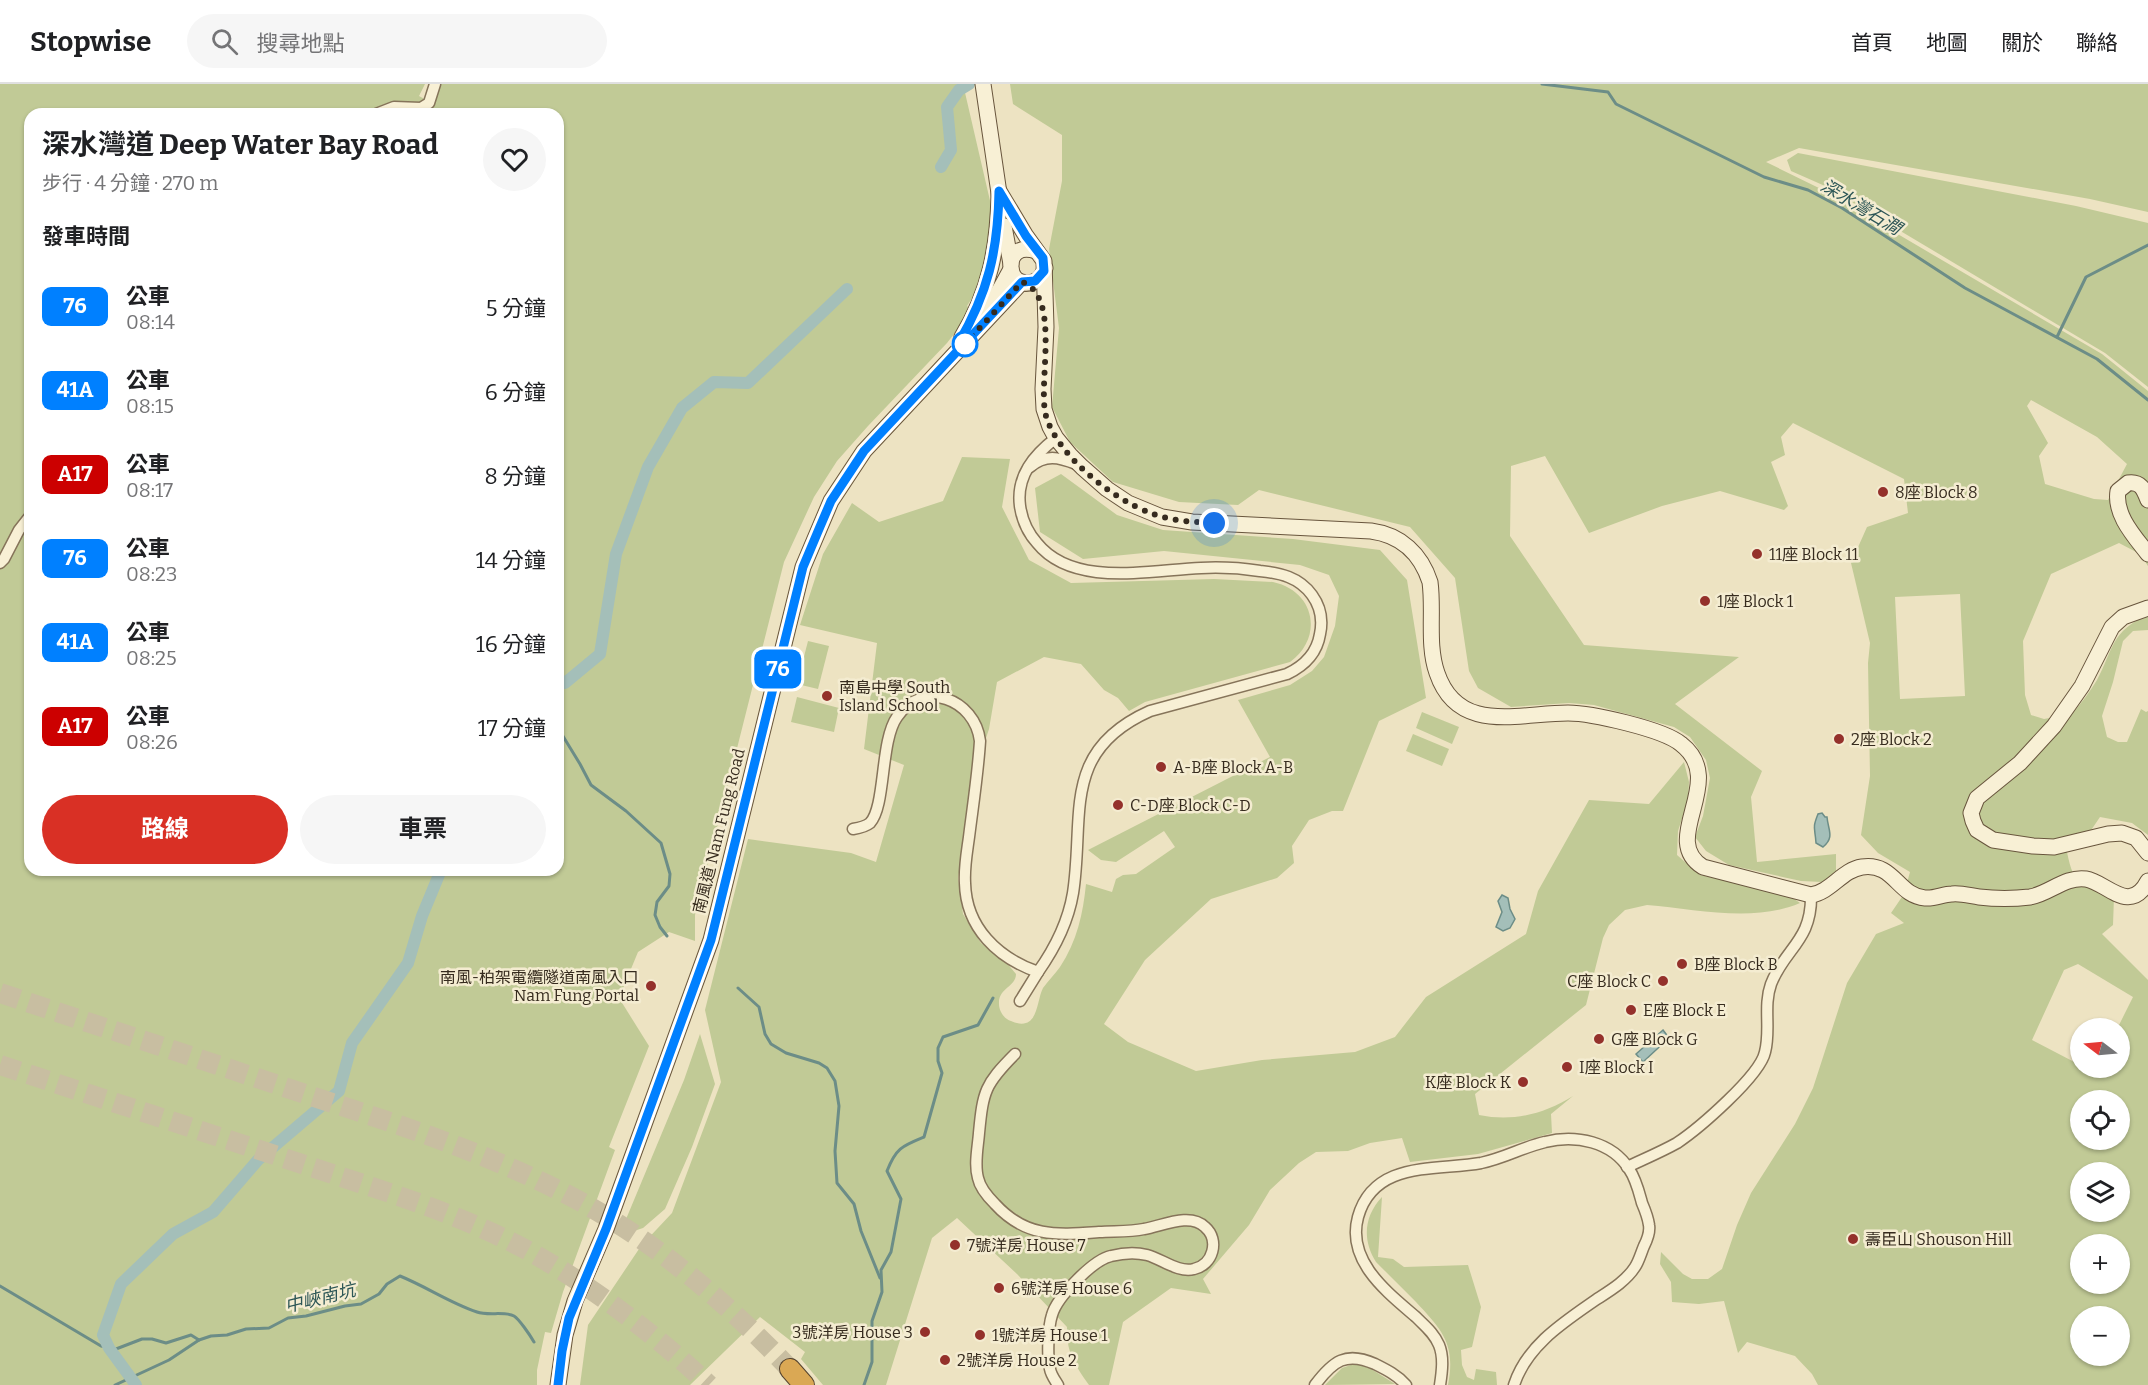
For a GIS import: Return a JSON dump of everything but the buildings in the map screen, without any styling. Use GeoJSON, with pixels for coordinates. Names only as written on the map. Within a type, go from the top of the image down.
{"type":"FeatureCollection","features":[{"type":"Feature","properties":{"kind":"highway"},"geometry":{"type":"LineString","coordinates":[[790,1370],[804,1385]]}},
{"type":"Feature","properties":{"kind":"street"},"geometry":{"type":"LineString","coordinates":[[391,108],[421,108],[429,102],[435,84]]}},
{"type":"Feature","properties":{"kind":"street"},"geometry":{"type":"LineString","coordinates":[[983,84],[1013,275],[1037,296],[1046,327]]}},
{"type":"Feature","properties":{"kind":"street"},"geometry":{"type":"LineString","coordinates":[[999,191],[1036,251],[1043,258],[1046,327],[1043,398],[1046,418],[1056,438],[1082,467],[1107,489],[1128,503],[1162,517],[1192,522],[1371,531],[1384,533],[1401,541],[1416,555],[1427,572],[1431,592],[1435,665],[1440,682],[1457,703],[1473,713],[1492,718],[1569,713],[1592,715],[1677,740],[1689,750],[1699,771],[1698,794],[1686,838],[1688,849],[1694,859],[1709,869],[1785,886],[1811,895],[1818,894],[1851,871],[1863,867],[1883,870],[1906,890],[1926,898],[1953,894],[1989,898],[2032,897],[2080,878],[2093,881],[2116,895],[2127,896],[2142,890],[2148,881]]}},
{"type":"Feature","properties":{"kind":"street"},"geometry":{"type":"LineString","coordinates":[[947,363],[969,326],[989,275],[996,249],[999,191]]}},
{"type":"Feature","properties":{"kind":"street"},"geometry":{"type":"LineString","coordinates":[[1011,267],[1013,257],[1020,250],[1036,251]]}},
{"type":"Feature","properties":{"kind":"street","name":"南風道 Nam Fung Road"},"geometry":{"type":"LineString","coordinates":[[981,325],[1011,267]]}},
{"type":"Feature","properties":{"kind":"street"},"geometry":{"type":"LineString","coordinates":[[1024,283],[1038,279],[1045,268]]}},
{"type":"Feature","properties":{"kind":"street","name":"南風道 Nam Fung Road"},"geometry":{"type":"LineString","coordinates":[[558,1385],[569,1318],[606,1229],[711,940],[803,567],[831,501],[864,451],[894,416],[1024,283]]}},
{"type":"Feature","properties":{"kind":"street"},"geometry":{"type":"LineString","coordinates":[[1020,1001],[1061,936],[1070,908],[1075,878],[1080,791],[1089,767],[1102,746],[1128,722],[1150,711],[1295,671],[1307,661],[1317,647],[1321,623],[1318,607],[1310,592],[1298,581],[1283,574],[1205,567],[1102,573],[1078,570],[1059,562],[1038,545],[1029,532],[1022,515],[1020,489],[1025,471],[1034,457],[1056,438]]}},
{"type":"Feature","properties":{"kind":"street"},"geometry":{"type":"LineString","coordinates":[[1025,471],[1048,458],[1060,458],[1082,467]]}},
{"type":"Feature","properties":{"kind":"street"},"geometry":{"type":"LineString","coordinates":[[2148,500],[2143,488],[2132,482],[2121,488],[2117,496],[2126,524],[2148,554]]}},
{"type":"Feature","properties":{"kind":"street"},"geometry":{"type":"LineString","coordinates":[[0,563],[24,524]]}},
{"type":"Feature","properties":{"kind":"street"},"geometry":{"type":"LineString","coordinates":[[2148,608],[2123,618],[2112,627],[2082,686],[2054,726],[2020,763],[1977,798],[1971,813],[1977,830],[1993,840],[2043,848],[2122,833],[2136,838],[2148,853]]}},
{"type":"Feature","properties":{"kind":"street"},"geometry":{"type":"LineString","coordinates":[[853,829],[867,825],[876,813],[889,733],[901,711],[915,701],[931,697],[948,699],[962,706],[973,718],[980,741],[965,873],[969,908],[979,929],[992,946],[1010,960],[1038,972]]}},
{"type":"Feature","properties":{"kind":"street"},"geometry":{"type":"LineString","coordinates":[[1627,1167],[1666,1149],[1687,1135],[1750,1078],[1760,1066],[1766,1047],[1767,1004],[1771,985],[1806,929],[1811,911],[1811,895]]}},
{"type":"Feature","properties":{"kind":"street"},"geometry":{"type":"LineString","coordinates":[[1015,1054],[990,1080],[981,1104],[976,1172],[982,1189],[999,1209],[1022,1226],[1045,1234],[1142,1230],[1189,1220],[1202,1224],[1213,1239],[1213,1251],[1210,1257],[1197,1269],[1185,1270],[1153,1257],[1133,1253],[1106,1258],[1088,1269],[1056,1305],[1051,1315],[1050,1369],[1058,1385]]}},
{"type":"Feature","properties":{"kind":"street"},"geometry":{"type":"LineString","coordinates":[[1440,1385],[1442,1357],[1435,1337],[1385,1289],[1366,1265],[1358,1249],[1356,1232],[1359,1215],[1372,1191],[1387,1179],[1404,1172],[1504,1158],[1544,1142],[1560,1139],[1581,1140],[1602,1145],[1617,1153],[1636,1185],[1650,1226],[1647,1240],[1635,1267],[1619,1285],[1569,1318],[1534,1349],[1523,1363],[1514,1385]]}},
{"type":"Feature","properties":{"kind":"street"},"geometry":{"type":"LineString","coordinates":[[1315,1385],[1339,1361],[1353,1357],[1364,1359],[1387,1370],[1406,1385]]}},
{"type":"Feature","properties":{"kind":"green space"},"geometry":{"type":"Polygon","coordinates":[[[0,84],[425,84],[419,96],[430,102],[437,84],[963,84],[994,218],[981,284],[967,306],[969,308],[961,325],[947,343],[837,461],[814,497],[784,562],[695,915],[695,941],[669,932],[638,952],[619,998],[649,1046],[609,1147],[615,1150],[563,1292],[551,1333],[545,1332],[537,1370],[537,1385],[0,1385],[0,84]]]}},
{"type":"Feature","properties":{"kind":"green space"},"geometry":{"type":"Polygon","coordinates":[[[1010,84],[2148,84],[2148,212],[2090,199],[1799,148],[1766,162],[1821,189],[2102,354],[2148,391],[2148,566],[2140,554],[2119,543],[2051,574],[2023,641],[2025,695],[2031,715],[2044,719],[2072,714],[2097,680],[2120,634],[2127,627],[2148,615],[2148,630],[2133,631],[2123,641],[2102,716],[2107,737],[2118,742],[2127,742],[2141,709],[2148,711],[2148,835],[2132,823],[2100,817],[2081,845],[2067,852],[2073,873],[2081,884],[2114,897],[2113,925],[2102,934],[2148,980],[2148,1385],[1818,1385],[1812,1374],[1795,1356],[1747,1342],[1738,1353],[1724,1301],[1699,1304],[1672,1302],[1671,1282],[1660,1264],[1661,1252],[1683,1274],[1692,1279],[1708,1279],[1722,1269],[1751,1193],[1795,1124],[1813,1088],[1847,983],[1876,934],[1904,923],[1891,913],[1904,894],[1910,872],[1878,853],[1861,835],[1870,776],[1868,663],[1870,643],[1851,563],[1867,527],[1908,513],[1904,479],[1793,423],[1781,437],[1785,455],[1771,462],[1788,506],[1784,510],[1720,491],[1662,506],[1589,533],[1545,456],[1511,466],[1510,536],[1584,645],[1739,657],[1675,704],[1762,771],[1751,797],[1757,862],[1836,854],[1836,878],[1822,882],[1801,881],[1729,865],[1706,851],[1695,837],[1703,816],[1710,778],[1706,760],[1690,737],[1674,727],[1594,705],[1569,703],[1511,707],[1478,688],[1469,671],[1455,578],[1410,527],[1259,490],[1238,505],[1179,502],[1113,482],[1070,442],[1052,407],[1059,328],[1049,249],[1062,181],[1062,135],[1013,104],[1010,84]],[[2031,400],[2027,406],[2048,443],[2039,456],[2045,484],[2094,499],[2108,500],[2127,464],[2097,437],[2031,400]],[[1960,594],[1895,597],[1900,699],[1965,696],[1960,594]]]}},
{"type":"Feature","properties":{"kind":"green space"},"geometry":{"type":"Polygon","coordinates":[[[1798,153],[2076,206],[2148,223],[2148,387],[2105,353],[1825,186],[1791,171],[1787,160],[1798,153]]]}},
{"type":"Feature","properties":{"kind":"green space"},"geometry":{"type":"Polygon","coordinates":[[[962,457],[1010,459],[1002,507],[1029,560],[1071,583],[1214,579],[1273,582],[1287,587],[1298,595],[1306,605],[1311,628],[1308,640],[1301,652],[1290,662],[1145,702],[1129,711],[1118,698],[1104,690],[1081,664],[1044,657],[997,682],[989,729],[980,756],[958,878],[963,914],[981,943],[1006,962],[1016,974],[1013,982],[999,999],[1001,1012],[1008,1020],[1020,1024],[1027,1023],[1035,1014],[1043,988],[1060,967],[1075,937],[1081,917],[1086,884],[1112,892],[1116,879],[1123,875],[1136,874],[1175,847],[1164,831],[1116,862],[1101,860],[1088,850],[1270,757],[1238,700],[1290,685],[1312,671],[1324,657],[1335,626],[1339,596],[1329,575],[1300,565],[1164,551],[1083,559],[1040,532],[1035,488],[1061,474],[1117,515],[1163,530],[1293,539],[1380,550],[1407,580],[1426,698],[1379,721],[1343,811],[1332,811],[1309,820],[1292,846],[1294,863],[1277,878],[1211,899],[1145,960],[1104,1024],[1128,1042],[1196,1071],[1262,1060],[1355,1052],[1395,1037],[1426,997],[1526,934],[1538,891],[1589,800],[1649,804],[1684,762],[1689,782],[1688,800],[1678,831],[1677,855],[1700,875],[1778,892],[1800,903],[1782,909],[1744,913],[1647,905],[1625,910],[1609,925],[1603,938],[1586,1005],[1475,1094],[1479,1115],[1504,1118],[1539,1112],[1573,1096],[1551,1114],[1552,1133],[1478,1154],[1410,1162],[1402,1138],[1370,1143],[1348,1151],[1316,1152],[1299,1163],[1270,1190],[1249,1225],[1203,1279],[1211,1294],[1171,1288],[1123,1322],[1109,1385],[1089,1385],[1072,1358],[1067,1327],[1017,1274],[957,1218],[932,1238],[886,1385],[823,1385],[801,1359],[805,1352],[760,1317],[690,1385],[580,1385],[588,1325],[641,1246],[672,1213],[721,1082],[705,1010],[748,839],[851,853],[876,862],[904,765],[864,749],[877,643],[800,625],[823,554],[852,503],[879,522],[943,501],[962,457]]]}},
{"type":"Feature","properties":{"kind":"green space"},"geometry":{"type":"Polygon","coordinates":[[[808,641],[829,646],[818,689],[797,684],[808,641]]]}},
{"type":"Feature","properties":{"kind":"green space"},"geometry":{"type":"Polygon","coordinates":[[[797,697],[839,708],[834,732],[791,722],[797,697]]]}},
{"type":"Feature","properties":{"kind":"green space"},"geometry":{"type":"Polygon","coordinates":[[[1422,712],[1459,727],[1452,744],[1416,728],[1422,712]]]}},
{"type":"Feature","properties":{"kind":"green space"},"geometry":{"type":"Polygon","coordinates":[[[1413,734],[1449,749],[1442,766],[1406,751],[1413,734]]]}},
{"type":"Feature","properties":{"kind":"green space"},"geometry":{"type":"Polygon","coordinates":[[[700,1034],[715,1084],[692,1147],[665,1209],[643,1228],[619,1236],[684,1080],[700,1034]]]}},
{"type":"Feature","properties":{"kind":"green space"},"geometry":{"type":"Polygon","coordinates":[[[1382,1197],[1378,1257],[1393,1259],[1404,1267],[1468,1265],[1481,1307],[1472,1347],[1461,1350],[1462,1365],[1467,1377],[1474,1380],[1476,1369],[1496,1372],[1497,1385],[1448,1385],[1450,1359],[1440,1330],[1376,1262],[1368,1245],[1368,1220],[1382,1197]]]}},
{"type":"Feature","properties":{"kind":"green space"},"geometry":{"type":"Polygon","coordinates":[[[1357,1363],[1368,1367],[1395,1384],[1325,1385],[1342,1368],[1357,1363]]]}},
{"type":"Feature","properties":{"kind":"water"},"geometry":{"type":"Polygon","coordinates":[[[1822,813],[1827,817],[1830,833],[1829,840],[1823,847],[1816,843],[1814,828],[1818,814],[1822,813]]]}},
{"type":"Feature","properties":{"kind":"water"},"geometry":{"type":"Polygon","coordinates":[[[1502,895],[1508,898],[1515,919],[1510,928],[1503,931],[1496,927],[1502,912],[1498,901],[1502,895]]]}},
{"type":"Feature","properties":{"kind":"water"},"geometry":{"type":"Polygon","coordinates":[[[1663,1030],[1669,1038],[1643,1062],[1636,1054],[1663,1030]]]}},
{"type":"Feature","properties":{"kind":"waterway"},"geometry":{"type":"LineString","coordinates":[[941,167],[951,150],[947,107],[959,90],[969,84]]}},
{"type":"Feature","properties":{"kind":"waterway","name":"深水灣石澗"},"geometry":{"type":"LineString","coordinates":[[1542,84],[1608,92],[1616,104],[1764,177],[1808,190],[1842,208],[1965,288],[2097,359],[2148,400]]}},
{"type":"Feature","properties":{"kind":"waterway"},"geometry":{"type":"LineString","coordinates":[[2057,337],[2086,277],[2148,245]]}},
{"type":"Feature","properties":{"kind":"waterway"},"geometry":{"type":"LineString","coordinates":[[564,682],[600,654],[616,554],[648,467],[682,408],[714,382],[748,383],[847,289]]}},
{"type":"Feature","properties":{"kind":"waterway"},"geometry":{"type":"LineString","coordinates":[[564,738],[591,785],[626,811],[661,843],[670,874],[669,886],[657,902],[655,915],[667,936]]}},
{"type":"Feature","properties":{"kind":"waterway"},"geometry":{"type":"LineString","coordinates":[[136,1385],[109,1348],[103,1335],[121,1284],[173,1234],[213,1212],[258,1160],[339,1091],[352,1043],[408,963],[422,916],[439,876]]}},
{"type":"Feature","properties":{"kind":"waterway"},"geometry":{"type":"LineString","coordinates":[[738,988],[759,1007],[765,1034],[771,1044],[786,1053],[819,1063],[827,1068],[835,1081],[839,1106],[835,1151],[837,1183],[854,1204],[861,1231],[880,1278]]}},
{"type":"Feature","properties":{"kind":"waterway"},"geometry":{"type":"LineString","coordinates":[[864,1385],[872,1362],[872,1321],[882,1292],[881,1270],[891,1252],[901,1199],[887,1171],[893,1157],[901,1149],[924,1137],[942,1073],[938,1061],[938,1048],[943,1037],[978,1025],[993,998]]}},
{"type":"Feature","properties":{"kind":"waterway","name":"中峽南坑"},"geometry":{"type":"LineString","coordinates":[[0,1286],[101,1346],[116,1349],[142,1339],[166,1343],[191,1335],[199,1340],[246,1329],[269,1328],[288,1318],[361,1304],[379,1294],[387,1284],[400,1276],[477,1312],[514,1316],[534,1342]]}},
{"type":"Feature","properties":{"kind":"waterway"},"geometry":{"type":"LineString","coordinates":[[115,1385],[169,1360],[199,1340]]}},
{"type":"Feature","properties":{"kind":"tunnel"},"geometry":{"type":"LineString","coordinates":[[0,993],[412,1129],[516,1170],[550,1186],[612,1220],[667,1258],[743,1322],[790,1369]]}},
{"type":"Feature","properties":{"kind":"tunnel"},"geometry":{"type":"LineString","coordinates":[[0,1065],[386,1192],[496,1235],[523,1248],[596,1293],[667,1347],[709,1385]]}},
{"type":"Feature","properties":{"kind":"bus line","name":"76"},"geometry":{"type":"LineString","coordinates":[[558,1385],[569,1318],[606,1229],[711,940],[803,567],[831,501],[864,451],[894,416],[1022,282],[1035,281],[1044,271],[1043,258],[1026,236],[999,191],[996,249],[981,299],[958,344]]}},
{"type":"Feature","properties":{"kind":"place","name":"8座 Block 8"},"geometry":{"type":"Point","coordinates":[1883,492]}},
{"type":"Feature","properties":{"kind":"place","name":"11座 Block 11"},"geometry":{"type":"Point","coordinates":[1757,554]}},
{"type":"Feature","properties":{"kind":"place","name":"1座 Block 1"},"geometry":{"type":"Point","coordinates":[1705,601]}},
{"type":"Feature","properties":{"kind":"place","name":"南島中學 South Island School"},"geometry":{"type":"Point","coordinates":[827,696]}},
{"type":"Feature","properties":{"kind":"place","name":"2座 Block 2"},"geometry":{"type":"Point","coordinates":[1839,739]}},
{"type":"Feature","properties":{"kind":"place","name":"A-B座 Block A-B"},"geometry":{"type":"Point","coordinates":[1161,767]}},
{"type":"Feature","properties":{"kind":"place","name":"C-D座 Block C-D"},"geometry":{"type":"Point","coordinates":[1118,805]}},
{"type":"Feature","properties":{"kind":"place","name":"B座 Block B"},"geometry":{"type":"Point","coordinates":[1682,964]}},
{"type":"Feature","properties":{"kind":"place","name":"C座 Block C"},"geometry":{"type":"Point","coordinates":[1663,981]}},
{"type":"Feature","properties":{"kind":"place","name":"南風-柏架電纜隧道南風入口 Nam Fung Portal"},"geometry":{"type":"Point","coordinates":[651,986]}},
{"type":"Feature","properties":{"kind":"place","name":"E座 Block E"},"geometry":{"type":"Point","coordinates":[1631,1010]}},
{"type":"Feature","properties":{"kind":"place","name":"G座 Block G"},"geometry":{"type":"Point","coordinates":[1599,1039]}},
{"type":"Feature","properties":{"kind":"place","name":"I座 Block I"},"geometry":{"type":"Point","coordinates":[1567,1067]}},
{"type":"Feature","properties":{"kind":"place","name":"K座 Block K"},"geometry":{"type":"Point","coordinates":[1523,1082]}},
{"type":"Feature","properties":{"kind":"place","name":"壽臣山 Shouson Hill"},"geometry":{"type":"Point","coordinates":[1853,1239]}},
{"type":"Feature","properties":{"kind":"place","name":"7號洋房 House 7"},"geometry":{"type":"Point","coordinates":[955,1245]}},
{"type":"Feature","properties":{"kind":"place","name":"6號洋房 House 6"},"geometry":{"type":"Point","coordinates":[999,1288]}},
{"type":"Feature","properties":{"kind":"place","name":"3號洋房 House 3"},"geometry":{"type":"Point","coordinates":[925,1332]}},
{"type":"Feature","properties":{"kind":"place","name":"1號洋房 House 1"},"geometry":{"type":"Point","coordinates":[980,1335]}},
{"type":"Feature","properties":{"kind":"place","name":"2號洋房 House 2"},"geometry":{"type":"Point","coordinates":[945,1360]}},
{"type":"Feature","properties":{"kind":"route"},"geometry":{"type":"LineString","coordinates":[[965,344],[1022,282],[1025,283],[1037,296],[1046,327],[1044,409],[1050,427],[1063,447],[1107,489],[1138,508],[1162,517],[1214,523]]}}]}
